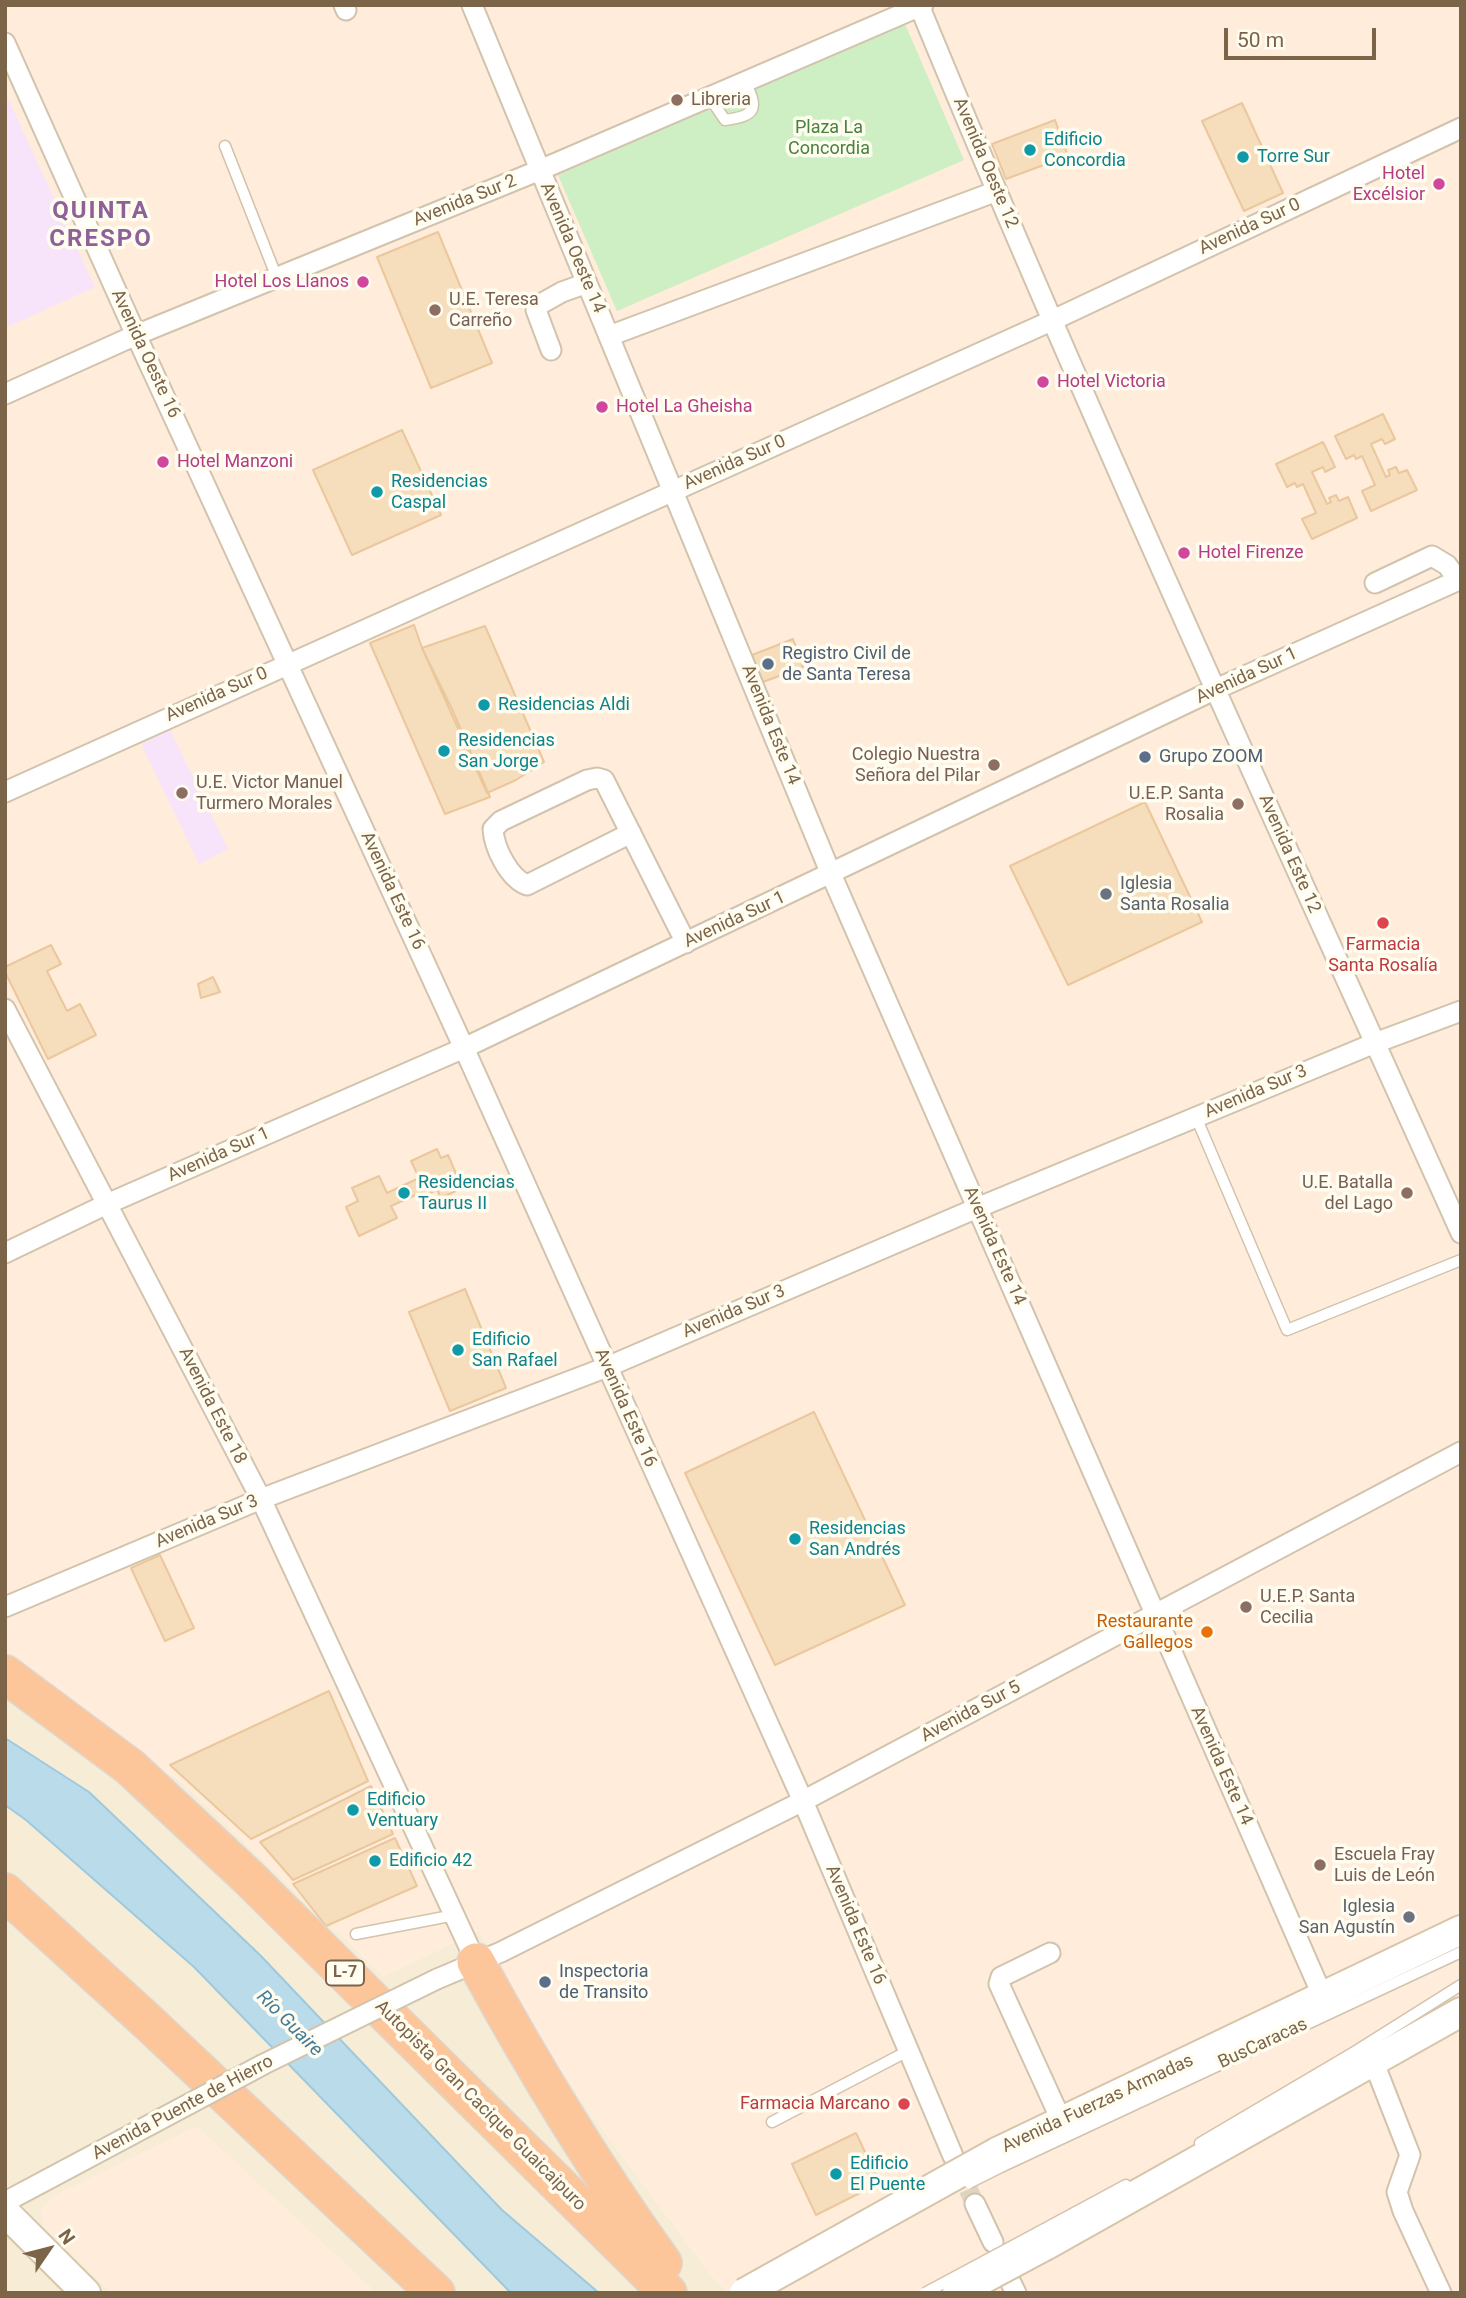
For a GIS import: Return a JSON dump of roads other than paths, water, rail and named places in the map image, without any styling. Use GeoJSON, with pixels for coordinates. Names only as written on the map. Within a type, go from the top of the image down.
{"type":"FeatureCollection","features":[{"type":"Feature","properties":{"kind":"highway","name":"Autopista Gran Cacique Guaicaipuro"},"geometry":{"type":"LineString","coordinates":[[5,1674],[130,1767],[249,1878],[675,2291]]}},
{"type":"Feature","properties":{"kind":"highway"},"geometry":{"type":"LineString","coordinates":[[5,1892],[149,2023],[436,2293]]}},
{"type":"Feature","properties":{"kind":"highway"},"geometry":{"type":"LineString","coordinates":[[476,1962],[570,2126],[675,2291]]}},
{"type":"Feature","properties":{"kind":"main road","name":"Avenida Fuerzas Armadas"},"geometry":{"type":"LineString","coordinates":[[744,2293],[1000,2159],[1062,2122],[1461,1930]]}},
{"type":"Feature","properties":{"kind":"main road"},"geometry":{"type":"LineString","coordinates":[[957,2293],[1041,2239],[1374,2063],[1461,2012]]}},
{"type":"Feature","properties":{"kind":"main road"},"geometry":{"type":"LineString","coordinates":[[5,2211],[86,2293]]}},
{"type":"Feature","properties":{"kind":"street","name":"Avenida Oeste 14"},"geometry":{"type":"LineString","coordinates":[[472,5],[674,491]]}},
{"type":"Feature","properties":{"kind":"street","name":"Avenida Sur 2"},"geometry":{"type":"LineString","coordinates":[[5,394],[136,335],[540,170],[920,6]]}},
{"type":"Feature","properties":{"kind":"street","name":"Avenida Oeste 12"},"geometry":{"type":"LineString","coordinates":[[920,6],[1051,321]]}},
{"type":"Feature","properties":{"kind":"street","name":"Avenida Oeste 16"},"geometry":{"type":"LineString","coordinates":[[5,43],[288,663]]}},
{"type":"Feature","properties":{"kind":"street","name":"Avenida Sur 0"},"geometry":{"type":"LineString","coordinates":[[5,792],[1051,321],[1461,128]]}},
{"type":"Feature","properties":{"kind":"street"},"geometry":{"type":"LineString","coordinates":[[609,336],[997,191]]}},
{"type":"Feature","properties":{"kind":"street"},"geometry":{"type":"LineString","coordinates":[[551,350],[536,310],[537,306],[562,292],[587,283]]}},
{"type":"Feature","properties":{"kind":"street","name":"Avenida Este 12"},"geometry":{"type":"LineString","coordinates":[[1051,321],[1214,690],[1461,1233]]}},
{"type":"Feature","properties":{"kind":"street","name":"Avenida Este 14"},"geometry":{"type":"LineString","coordinates":[[674,491],[831,874],[1323,1997]]}},
{"type":"Feature","properties":{"kind":"street"},"geometry":{"type":"LineString","coordinates":[[1375,583],[1432,556],[1447,565],[1459,579]]}},
{"type":"Feature","properties":{"kind":"street","name":"Avenida Sur 1"},"geometry":{"type":"LineString","coordinates":[[5,1253],[107,1204],[464,1048],[1214,690],[1459,579]]}},
{"type":"Feature","properties":{"kind":"street","name":"Avenida Este 16"},"geometry":{"type":"LineString","coordinates":[[288,663],[803,1801],[953,2156]]}},
{"type":"Feature","properties":{"kind":"street"},"geometry":{"type":"LineString","coordinates":[[631,833],[527,885],[518,881],[494,839],[494,829],[501,821],[587,780],[604,780],[631,833],[686,943]]}},
{"type":"Feature","properties":{"kind":"street","name":"Avenida Este 18"},"geometry":{"type":"LineString","coordinates":[[5,1009],[261,1499],[476,1962]]}},
{"type":"Feature","properties":{"kind":"street","name":"Avenida Sur 3"},"geometry":{"type":"LineString","coordinates":[[5,1607],[261,1499],[607,1367],[977,1208],[1375,1043],[1461,1012]]}},
{"type":"Feature","properties":{"kind":"street","name":"Avenida Sur 5"},"geometry":{"type":"LineString","coordinates":[[476,1962],[803,1801],[1461,1452]]}},
{"type":"Feature","properties":{"kind":"street"},"geometry":{"type":"LineString","coordinates":[[1050,1953],[1001,1977],[999,1984],[1062,2122]]}},
{"type":"Feature","properties":{"kind":"street","name":"Avenida Puente de Hierro"},"geometry":{"type":"LineString","coordinates":[[5,2202],[264,2064],[476,1962]]}},
{"type":"Feature","properties":{"kind":"street"},"geometry":{"type":"LineString","coordinates":[[1374,2063],[1410,2155],[1397,2192],[1441,2293]]}},
{"type":"Feature","properties":{"kind":"street"},"geometry":{"type":"LineString","coordinates":[[975,2204],[993,2242]]}},
{"type":"Feature","properties":{"kind":"lane"},"geometry":{"type":"LineString","coordinates":[[710,98],[725,120],[745,116],[753,109],[754,104],[746,82]]}},
{"type":"Feature","properties":{"kind":"lane"},"geometry":{"type":"LineString","coordinates":[[225,146],[277,279]]}},
{"type":"Feature","properties":{"kind":"lane"},"geometry":{"type":"LineString","coordinates":[[1196,1117],[1287,1331],[1461,1260]]}},
{"type":"Feature","properties":{"kind":"lane"},"geometry":{"type":"LineString","coordinates":[[356,1934],[455,1915]]}},
{"type":"Feature","properties":{"kind":"lane","name":"BusCaracas"},"geometry":{"type":"LineString","coordinates":[[954,2191],[1000,2159],[1461,1952]]}},
{"type":"Feature","properties":{"kind":"lane"},"geometry":{"type":"LineString","coordinates":[[1191,2148],[1356,2051],[1461,1985]]}},
{"type":"Feature","properties":{"kind":"lane"},"geometry":{"type":"LineString","coordinates":[[772,2122],[908,2051]]}},
{"type":"Feature","properties":{"kind":"lane"},"geometry":{"type":"LineString","coordinates":[[925,2293],[1041,2239],[1132,2181]]}},
{"type":"Feature","properties":{"kind":"lane"},"geometry":{"type":"LineString","coordinates":[[767,2293],[918,2209]]}},
{"type":"Feature","properties":{"kind":"water","name":"Río Guaire"},"geometry":{"type":"Polygon","coordinates":[[[5,1738],[89,1792],[260,1955],[502,2210],[599,2293],[511,2293],[194,1967],[26,1820],[5,1805],[5,1738]]]}},
{"type":"Feature","properties":{"kind":"tunnel"},"geometry":{"type":"LineString","coordinates":[[956,2163],[975,2204]]}},
{"type":"Feature","properties":{"kind":"place","name":"Libreria"},"geometry":{"type":"Point","coordinates":[677,100]}},
{"type":"Feature","properties":{"kind":"place","name":"Edificio Concordia"},"geometry":{"type":"Point","coordinates":[1030,150]}},
{"type":"Feature","properties":{"kind":"place","name":"Torre Sur"},"geometry":{"type":"Point","coordinates":[1243,157]}},
{"type":"Feature","properties":{"kind":"place","name":"Hotel Excélsior"},"geometry":{"type":"Point","coordinates":[1439,184]}},
{"type":"Feature","properties":{"kind":"place","name":"Hotel Los Llanos"},"geometry":{"type":"Point","coordinates":[363,282]}},
{"type":"Feature","properties":{"kind":"place","name":"U.E. Teresa Carreño"},"geometry":{"type":"Point","coordinates":[435,310]}},
{"type":"Feature","properties":{"kind":"place","name":"Hotel Victoria"},"geometry":{"type":"Point","coordinates":[1043,382]}},
{"type":"Feature","properties":{"kind":"place","name":"Hotel La Gheisha"},"geometry":{"type":"Point","coordinates":[602,407]}},
{"type":"Feature","properties":{"kind":"place","name":"Hotel Manzoni"},"geometry":{"type":"Point","coordinates":[163,462]}},
{"type":"Feature","properties":{"kind":"place","name":"Residencias Caspal"},"geometry":{"type":"Point","coordinates":[377,492]}},
{"type":"Feature","properties":{"kind":"place","name":"Hotel Firenze"},"geometry":{"type":"Point","coordinates":[1184,553]}},
{"type":"Feature","properties":{"kind":"place","name":"Registro Civil de de Santa Teresa"},"geometry":{"type":"Point","coordinates":[768,664]}},
{"type":"Feature","properties":{"kind":"place","name":"Residencias Aldi"},"geometry":{"type":"Point","coordinates":[484,705]}},
{"type":"Feature","properties":{"kind":"place","name":"Residencias San Jorge"},"geometry":{"type":"Point","coordinates":[444,751]}},
{"type":"Feature","properties":{"kind":"place","name":"Grupo ZOOM"},"geometry":{"type":"Point","coordinates":[1145,757]}},
{"type":"Feature","properties":{"kind":"place","name":"Colegio Nuestra Señora del Pilar"},"geometry":{"type":"Point","coordinates":[994,765]}},
{"type":"Feature","properties":{"kind":"place","name":"U.E. Victor Manuel Turmero Morales"},"geometry":{"type":"Point","coordinates":[182,793]}},
{"type":"Feature","properties":{"kind":"place","name":"U.E.P. Santa Rosalia"},"geometry":{"type":"Point","coordinates":[1238,804]}},
{"type":"Feature","properties":{"kind":"place","name":"Iglesia Santa Rosalia"},"geometry":{"type":"Point","coordinates":[1106,894]}},
{"type":"Feature","properties":{"kind":"place","name":"Farmacia Santa Rosalía"},"geometry":{"type":"Point","coordinates":[1383,923]}},
{"type":"Feature","properties":{"kind":"place","name":"Residencias Taurus II"},"geometry":{"type":"Point","coordinates":[404,1193]}},
{"type":"Feature","properties":{"kind":"place","name":"U.E. Batalla del Lago"},"geometry":{"type":"Point","coordinates":[1407,1193]}},
{"type":"Feature","properties":{"kind":"place","name":"Edificio San Rafael"},"geometry":{"type":"Point","coordinates":[458,1350]}},
{"type":"Feature","properties":{"kind":"place","name":"Residencias San Andrés"},"geometry":{"type":"Point","coordinates":[795,1539]}},
{"type":"Feature","properties":{"kind":"place","name":"U.E.P. Santa Cecilia"},"geometry":{"type":"Point","coordinates":[1246,1607]}},
{"type":"Feature","properties":{"kind":"place","name":"Restaurante Gallegos"},"geometry":{"type":"Point","coordinates":[1207,1632]}},
{"type":"Feature","properties":{"kind":"place","name":"Edificio Ventuary"},"geometry":{"type":"Point","coordinates":[353,1810]}},
{"type":"Feature","properties":{"kind":"place","name":"Edificio 42"},"geometry":{"type":"Point","coordinates":[375,1861]}},
{"type":"Feature","properties":{"kind":"place","name":"Escuela Fray Luis de León"},"geometry":{"type":"Point","coordinates":[1320,1865]}},
{"type":"Feature","properties":{"kind":"place","name":"Iglesia San Agustín"},"geometry":{"type":"Point","coordinates":[1409,1917]}},
{"type":"Feature","properties":{"kind":"place","name":"Inspectoria de Transito"},"geometry":{"type":"Point","coordinates":[545,1982]}},
{"type":"Feature","properties":{"kind":"place","name":"Farmacia Marcano"},"geometry":{"type":"Point","coordinates":[904,2104]}},
{"type":"Feature","properties":{"kind":"place","name":"Edificio El Puente"},"geometry":{"type":"Point","coordinates":[836,2174]}},
{"type":"Feature","properties":{"kind":"district","name":"QUINTA CRESPO"},"geometry":{"type":"Point","coordinates":[101,226]}},
{"type":"Feature","properties":{"kind":"park label","name":"Plaza La Concordia"},"geometry":{"type":"Point","coordinates":[829,138]}}]}
